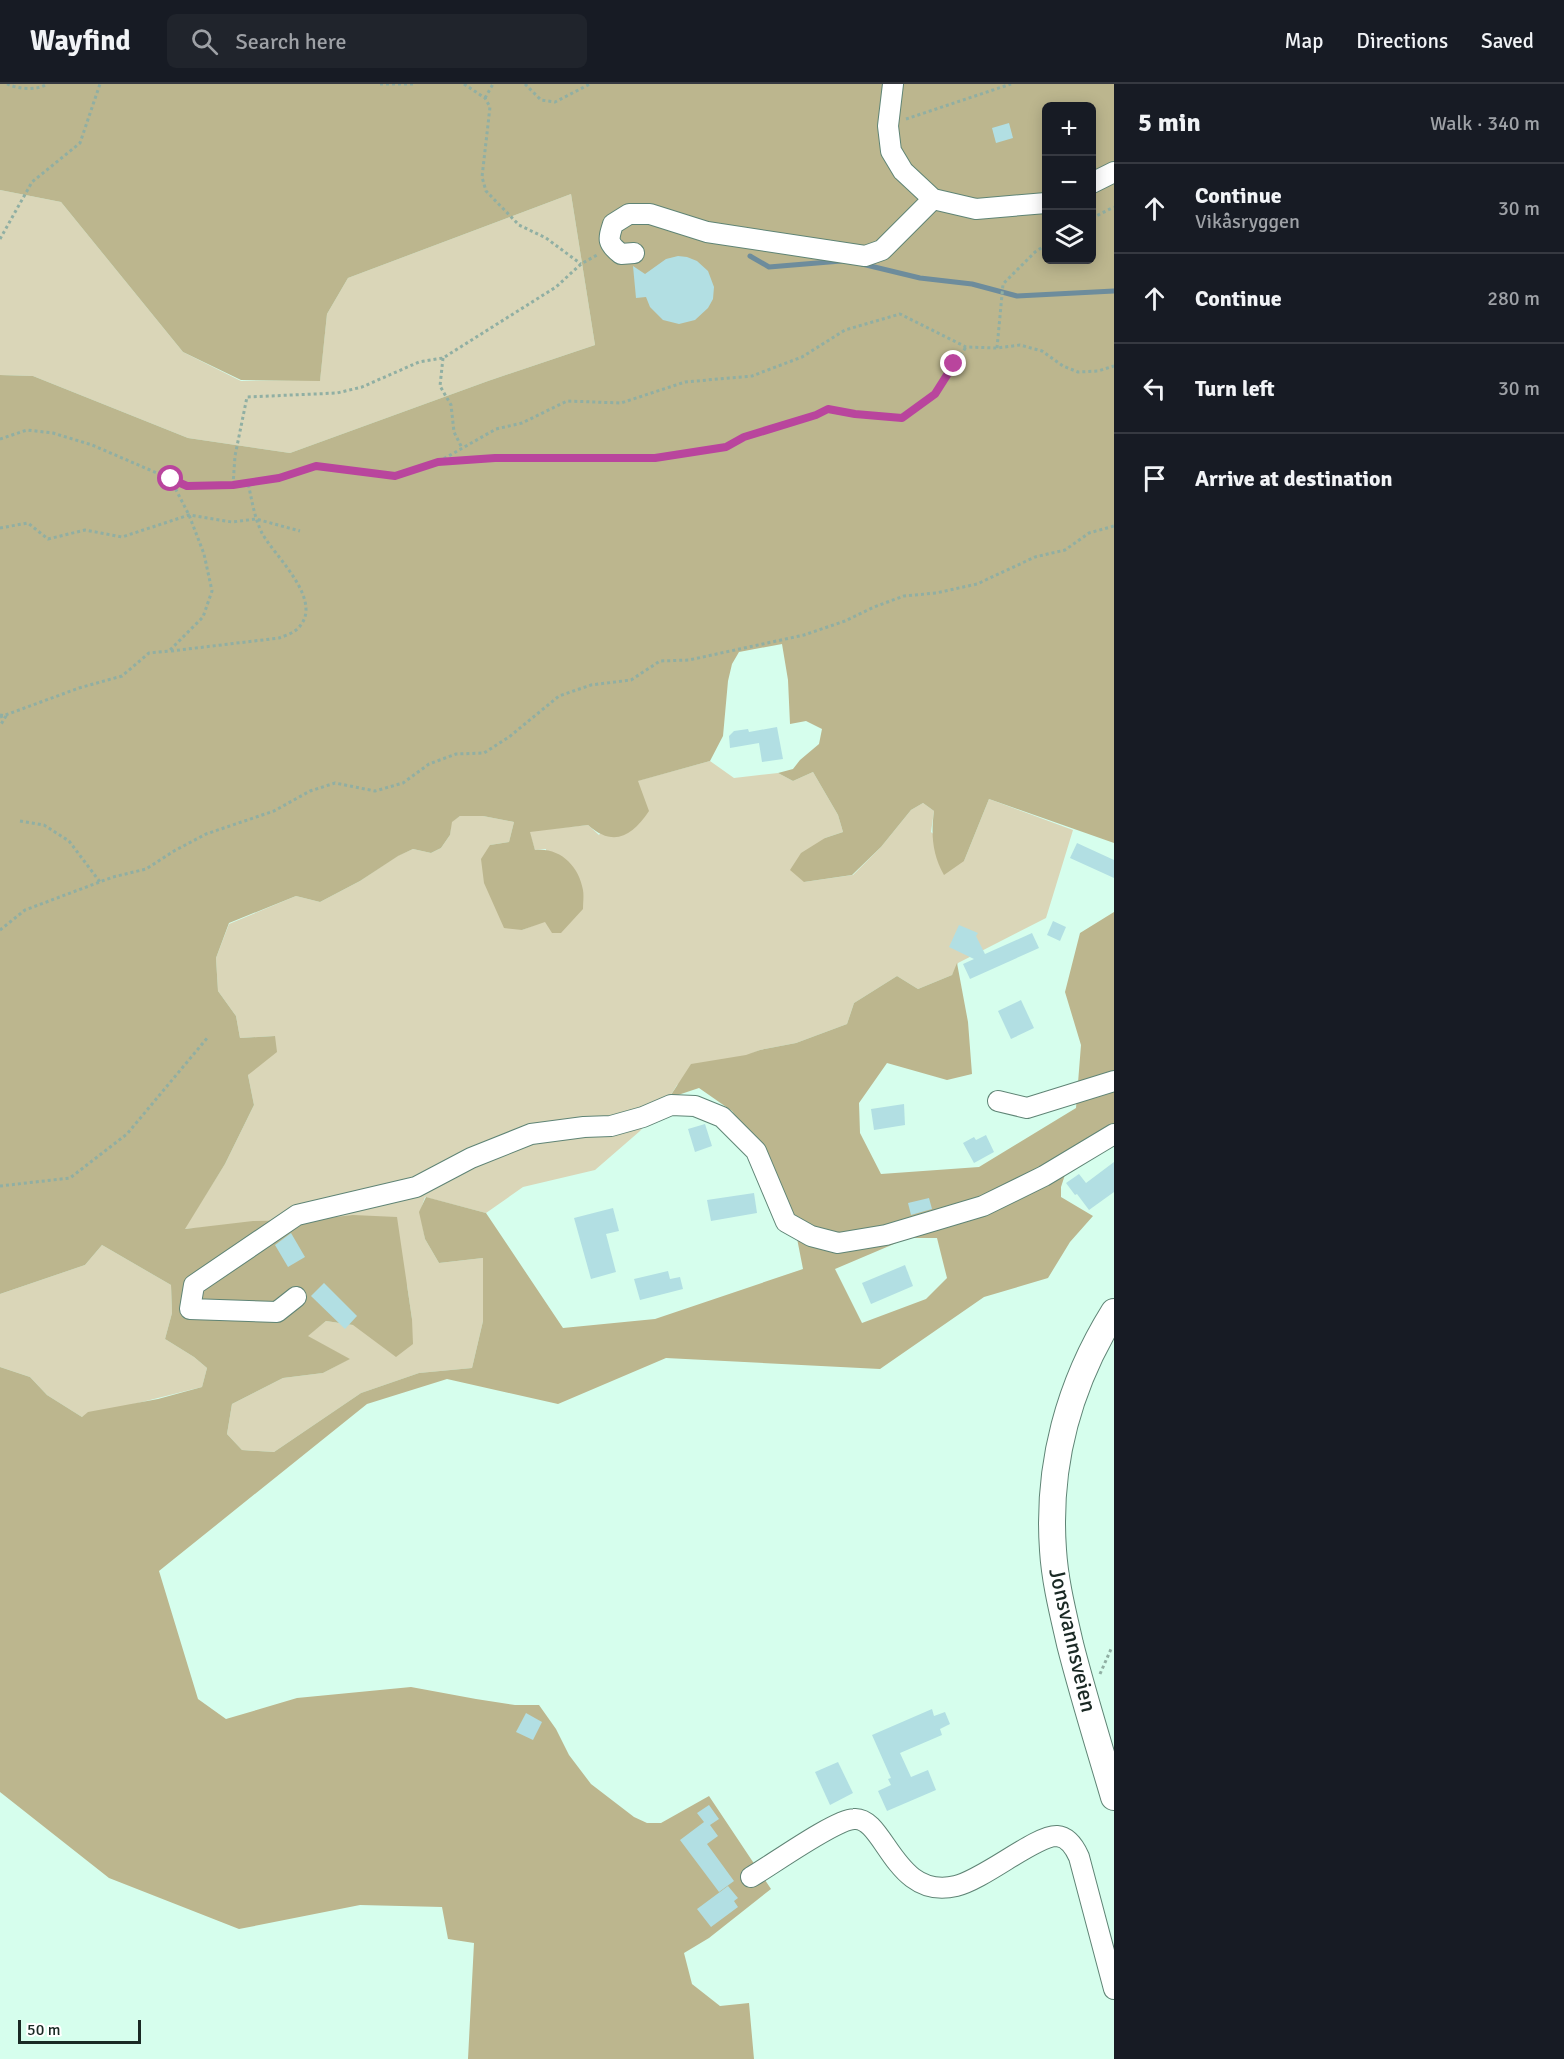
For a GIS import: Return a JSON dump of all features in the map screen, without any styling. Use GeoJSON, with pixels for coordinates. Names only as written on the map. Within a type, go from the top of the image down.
{"type":"FeatureCollection","features":[{"type":"Feature","properties":{"kind":"main road","name":"Jonsvannsveien"},"geometry":{"type":"LineString","coordinates":[[1114,1312],[1079,1378],[1065,1419],[1058,1448],[1052,1495],[1053,1552],[1062,1609],[1114,1797]]}},
{"type":"Feature","properties":{"kind":"street"},"geometry":{"type":"LineString","coordinates":[[893,84],[888,126],[891,151],[903,171],[933,199],[976,209],[1042,203]]}},
{"type":"Feature","properties":{"kind":"street"},"geometry":{"type":"LineString","coordinates":[[1096,181],[1114,172]]}},
{"type":"Feature","properties":{"kind":"street"},"geometry":{"type":"LineString","coordinates":[[634,254],[621,254],[612,247],[609,238],[613,224],[629,214],[651,214],[707,231],[865,256],[882,250],[933,199]]}},
{"type":"Feature","properties":{"kind":"street"},"geometry":{"type":"LineString","coordinates":[[998,1101],[1027,1108],[1114,1081]]}},
{"type":"Feature","properties":{"kind":"street"},"geometry":{"type":"LineString","coordinates":[[296,1297],[277,1312],[190,1309],[194,1285],[297,1215],[416,1186],[471,1158],[531,1134],[610,1126],[643,1117],[671,1105],[695,1106],[722,1117],[756,1151],[786,1222],[811,1236],[838,1243],[886,1235],[983,1206],[1044,1176],[1114,1134]]}},
{"type":"Feature","properties":{"kind":"street"},"geometry":{"type":"LineString","coordinates":[[752,1877],[822,1833],[858,1818],[871,1826],[908,1875],[917,1881],[935,1887],[954,1887],[965,1884],[1035,1844],[1055,1836],[1061,1837],[1072,1845],[1079,1857],[1114,1989]]}},
{"type":"Feature","properties":{"kind":"path"},"geometry":{"type":"LineString","coordinates":[[7,84],[15,88],[42,88],[47,84]]}},
{"type":"Feature","properties":{"kind":"path"},"geometry":{"type":"LineString","coordinates":[[0,239],[32,182],[80,143],[100,84]]}},
{"type":"Feature","properties":{"kind":"path"},"geometry":{"type":"LineString","coordinates":[[380,84],[416,84]]}},
{"type":"Feature","properties":{"kind":"path"},"geometry":{"type":"LineString","coordinates":[[464,84],[485,98],[490,107],[482,177],[486,191],[519,225],[546,238],[581,264]]}},
{"type":"Feature","properties":{"kind":"path"},"geometry":{"type":"LineString","coordinates":[[485,98],[493,84]]}},
{"type":"Feature","properties":{"kind":"path"},"geometry":{"type":"LineString","coordinates":[[525,84],[541,99],[555,102],[590,84]]}},
{"type":"Feature","properties":{"kind":"path"},"geometry":{"type":"LineString","coordinates":[[888,126],[1011,84]]}},
{"type":"Feature","properties":{"kind":"path"},"geometry":{"type":"LineString","coordinates":[[1096,216],[1114,207]]}},
{"type":"Feature","properties":{"kind":"path"},"geometry":{"type":"LineString","coordinates":[[233,485],[247,397],[337,393],[362,387],[419,362],[443,358],[556,287],[581,264],[612,247]]}},
{"type":"Feature","properties":{"kind":"path"},"geometry":{"type":"LineString","coordinates":[[997,348],[1003,284],[1042,248]]}},
{"type":"Feature","properties":{"kind":"path"},"geometry":{"type":"LineString","coordinates":[[0,439],[27,430],[53,433],[92,445],[187,486],[248,483],[279,478],[316,466],[395,476],[438,462],[496,429],[522,423],[567,401],[621,403],[685,382],[753,376],[802,357],[845,330],[900,314],[966,347],[997,348],[1020,345],[1042,351],[1063,366],[1078,372],[1098,371],[1114,366]]}},
{"type":"Feature","properties":{"kind":"path"},"geometry":{"type":"LineString","coordinates":[[438,462],[495,458],[655,458],[726,447],[744,437],[816,415],[828,409],[902,418],[935,394],[966,347]]}},
{"type":"Feature","properties":{"kind":"path"},"geometry":{"type":"LineString","coordinates":[[443,358],[440,386],[451,405],[454,432],[462,448]]}},
{"type":"Feature","properties":{"kind":"path"},"geometry":{"type":"LineString","coordinates":[[169,651],[203,617],[212,591],[204,554],[189,515],[171,479]]}},
{"type":"Feature","properties":{"kind":"path"},"geometry":{"type":"LineString","coordinates":[[0,716],[6,716],[79,688],[123,676],[148,653],[279,638],[295,631],[303,622],[305,610],[303,595],[295,578],[271,549],[256,519],[248,483]]}},
{"type":"Feature","properties":{"kind":"path"},"geometry":{"type":"LineString","coordinates":[[0,528],[28,523],[48,539],[85,530],[122,537],[189,515],[232,522],[256,519],[300,531]]}},
{"type":"Feature","properties":{"kind":"path"},"geometry":{"type":"LineString","coordinates":[[0,930],[25,910],[100,882],[146,869],[206,834],[274,812],[310,791],[335,783],[375,791],[403,783],[429,764],[456,754],[484,753],[509,737],[559,696],[591,685],[632,680],[660,661],[689,660],[804,635],[845,621],[904,596],[936,593],[977,584],[1035,557],[1065,550],[1089,533],[1114,526]]}},
{"type":"Feature","properties":{"kind":"path"},"geometry":{"type":"LineString","coordinates":[[0,726],[6,716]]}},
{"type":"Feature","properties":{"kind":"path"},"geometry":{"type":"LineString","coordinates":[[20,821],[44,825],[69,841],[100,882]]}},
{"type":"Feature","properties":{"kind":"path"},"geometry":{"type":"LineString","coordinates":[[0,1186],[70,1178],[127,1134],[208,1037]]}},
{"type":"Feature","properties":{"kind":"path"},"geometry":{"type":"LineString","coordinates":[[1097,1664],[1100,1675],[1111,1649]]}},
{"type":"Feature","properties":{"kind":"shaded area"},"geometry":{"type":"Polygon","coordinates":[[[0,84],[1114,84],[1114,843],[989,799],[964,861],[944,875],[933,844],[934,811],[923,803],[911,810],[881,847],[852,875],[804,882],[790,870],[801,853],[825,838],[843,832],[838,815],[813,772],[793,781],[778,773],[793,769],[819,744],[822,729],[806,721],[790,724],[788,680],[782,644],[739,652],[732,664],[728,681],[723,736],[710,761],[638,781],[649,811],[636,827],[622,836],[614,837],[597,832],[588,825],[530,832],[535,850],[560,855],[573,866],[581,881],[583,909],[561,933],[552,933],[545,922],[522,930],[504,928],[484,883],[481,859],[490,845],[509,842],[514,822],[483,816],[460,816],[452,822],[450,835],[441,848],[431,853],[413,849],[320,902],[296,896],[229,923],[216,958],[218,991],[236,1016],[240,1038],[275,1036],[277,1052],[248,1075],[254,1105],[225,1164],[185,1229],[253,1221],[309,1220],[353,1215],[397,1217],[412,1319],[413,1344],[396,1357],[353,1325],[326,1321],[308,1336],[350,1359],[323,1373],[283,1378],[232,1404],[227,1434],[242,1450],[274,1452],[361,1393],[419,1373],[472,1368],[483,1321],[483,1258],[439,1263],[425,1239],[419,1212],[426,1197],[486,1213],[563,1328],[655,1319],[803,1269],[793,1218],[774,1171],[732,1111],[699,1088],[669,1098],[691,1064],[746,1055],[796,1043],[847,1024],[854,1003],[897,976],[918,989],[952,975],[957,963],[968,1022],[972,1074],[947,1080],[887,1063],[859,1103],[860,1133],[881,1174],[979,1167],[1076,1108],[1081,1045],[1065,992],[1080,933],[1114,912],[1114,1128],[1073,1150],[1061,1187],[1061,1197],[1093,1216],[1070,1242],[1048,1278],[984,1297],[880,1369],[666,1358],[558,1404],[447,1379],[367,1404],[159,1571],[198,1699],[226,1719],[297,1698],[411,1687],[515,1705],[539,1705],[556,1729],[569,1755],[591,1784],[634,1817],[647,1823],[661,1823],[709,1796],[771,1889],[709,1938],[684,1953],[692,1984],[720,2006],[749,2003],[754,2059],[468,2059],[474,1943],[448,1939],[442,1907],[360,1905],[239,1929],[109,1878],[0,1792],[0,1367],[30,1377],[47,1395],[82,1417],[88,1412],[158,1399],[202,1387],[207,1368],[165,1339],[172,1313],[171,1285],[102,1245],[85,1265],[0,1294],[0,375],[33,376],[188,438],[290,453],[595,345],[571,194],[348,278],[327,314],[320,381],[241,380],[183,352],[61,202],[0,190],[0,84]],[[908,1238],[835,1269],[862,1323],[926,1299],[947,1278],[937,1238],[908,1238]]]}},
{"type":"Feature","properties":{"kind":"shaded area"},"geometry":{"type":"Polygon","coordinates":[[[0,190],[61,202],[183,352],[241,381],[320,380],[327,314],[348,278],[571,194],[595,345],[290,453],[188,438],[33,376],[0,375],[0,190]]]}},
{"type":"Feature","properties":{"kind":"shaded area"},"geometry":{"type":"Polygon","coordinates":[[[710,761],[734,778],[778,773],[793,781],[813,772],[838,815],[843,832],[825,838],[804,882],[853,875],[881,847],[911,810],[923,803],[934,811],[931,832],[964,861],[989,799],[1073,830],[1046,918],[958,963],[952,975],[918,989],[897,976],[854,1003],[847,1024],[796,1043],[760,1050],[677,1085],[669,1098],[640,1131],[595,1170],[523,1187],[486,1213],[425,1197],[420,1212],[425,1239],[439,1263],[483,1258],[483,1321],[472,1368],[419,1373],[361,1393],[274,1452],[242,1450],[227,1434],[232,1404],[283,1378],[323,1373],[349,1359],[307,1336],[326,1321],[353,1325],[412,1319],[407,1285],[309,1220],[184,1229],[225,1164],[254,1105],[248,1075],[275,1036],[240,1038],[236,1016],[218,991],[216,958],[229,924],[296,896],[320,902],[360,881],[397,856],[413,849],[431,853],[441,848],[450,835],[451,822],[460,816],[483,816],[514,822],[509,842],[490,845],[522,930],[545,921],[546,849],[535,850],[529,831],[588,825],[599,835],[637,781],[710,761]]]}},
{"type":"Feature","properties":{"kind":"shaded area"},"geometry":{"type":"Polygon","coordinates":[[[102,1245],[171,1285],[172,1313],[165,1339],[207,1368],[202,1387],[82,1417],[47,1395],[30,1377],[0,1367],[0,1294],[85,1265],[102,1245]]]}},
{"type":"Feature","properties":{"kind":"building"},"geometry":{"type":"Polygon","coordinates":[[[1009,123],[1013,138],[996,143],[992,128],[1009,123]]]}},
{"type":"Feature","properties":{"kind":"building"},"geometry":{"type":"Polygon","coordinates":[[[678,256],[697,261],[708,271],[714,287],[713,299],[708,308],[695,320],[679,324],[663,320],[650,307],[646,297],[636,298],[633,266],[645,274],[666,259],[678,256]]]}},
{"type":"Feature","properties":{"kind":"building"},"geometry":{"type":"Polygon","coordinates":[[[777,727],[783,759],[762,762],[759,743],[730,748],[729,736],[734,731],[748,729],[749,732],[777,727]]]}},
{"type":"Feature","properties":{"kind":"building"},"geometry":{"type":"Polygon","coordinates":[[[1077,843],[1114,860],[1114,878],[1070,858],[1077,843]]]}},
{"type":"Feature","properties":{"kind":"building"},"geometry":{"type":"Polygon","coordinates":[[[1053,921],[1066,927],[1060,941],[1047,935],[1053,921]]]}},
{"type":"Feature","properties":{"kind":"building"},"geometry":{"type":"Polygon","coordinates":[[[959,925],[978,933],[976,936],[985,954],[1032,933],[1039,948],[970,979],[963,964],[974,959],[949,947],[959,925]]]}},
{"type":"Feature","properties":{"kind":"building"},"geometry":{"type":"Polygon","coordinates":[[[1021,1000],[1034,1028],[1011,1039],[998,1011],[1021,1000]]]}},
{"type":"Feature","properties":{"kind":"building"},"geometry":{"type":"Polygon","coordinates":[[[904,1104],[905,1125],[874,1130],[871,1109],[904,1104]]]}},
{"type":"Feature","properties":{"kind":"building"},"geometry":{"type":"Polygon","coordinates":[[[705,1124],[712,1146],[695,1152],[688,1129],[705,1124]]]}},
{"type":"Feature","properties":{"kind":"building"},"geometry":{"type":"Polygon","coordinates":[[[986,1135],[994,1152],[974,1163],[963,1143],[974,1137],[976,1140],[986,1135]]]}},
{"type":"Feature","properties":{"kind":"building"},"geometry":{"type":"Polygon","coordinates":[[[1114,1162],[1114,1192],[1089,1210],[1066,1183],[1079,1174],[1086,1183],[1114,1162]]]}},
{"type":"Feature","properties":{"kind":"building"},"geometry":{"type":"Polygon","coordinates":[[[754,1193],[757,1213],[711,1221],[707,1200],[754,1193]]]}},
{"type":"Feature","properties":{"kind":"building"},"geometry":{"type":"Polygon","coordinates":[[[929,1198],[932,1209],[911,1215],[908,1203],[929,1198]]]}},
{"type":"Feature","properties":{"kind":"building"},"geometry":{"type":"Polygon","coordinates":[[[613,1208],[619,1231],[606,1234],[616,1272],[591,1279],[574,1218],[613,1208]]]}},
{"type":"Feature","properties":{"kind":"building"},"geometry":{"type":"Polygon","coordinates":[[[291,1233],[305,1257],[288,1267],[275,1245],[291,1233]]]}},
{"type":"Feature","properties":{"kind":"building"},"geometry":{"type":"Polygon","coordinates":[[[905,1265],[913,1286],[871,1304],[862,1283],[905,1265]]]}},
{"type":"Feature","properties":{"kind":"building"},"geometry":{"type":"Polygon","coordinates":[[[668,1271],[670,1279],[680,1277],[683,1289],[640,1300],[634,1279],[668,1271]]]}},
{"type":"Feature","properties":{"kind":"building"},"geometry":{"type":"Polygon","coordinates":[[[324,1283],[357,1316],[345,1329],[311,1296],[324,1283]]]}},
{"type":"Feature","properties":{"kind":"building"},"geometry":{"type":"Polygon","coordinates":[[[932,1709],[934,1716],[945,1712],[950,1724],[940,1729],[942,1735],[900,1753],[911,1777],[928,1770],[936,1790],[887,1811],[878,1791],[891,1785],[888,1779],[891,1778],[872,1735],[932,1709]]]}},
{"type":"Feature","properties":{"kind":"building"},"geometry":{"type":"Polygon","coordinates":[[[526,1713],[542,1722],[533,1740],[516,1732],[526,1713]]]}},
{"type":"Feature","properties":{"kind":"building"},"geometry":{"type":"Polygon","coordinates":[[[838,1762],[853,1793],[830,1805],[815,1772],[838,1762]]]}},
{"type":"Feature","properties":{"kind":"building"},"geometry":{"type":"Polygon","coordinates":[[[709,1805],[719,1819],[710,1825],[718,1836],[707,1844],[734,1881],[719,1892],[680,1840],[704,1822],[697,1813],[709,1805]]]}},
{"type":"Feature","properties":{"kind":"building"},"geometry":{"type":"Polygon","coordinates":[[[728,1886],[738,1898],[734,1901],[738,1907],[711,1927],[697,1909],[728,1886]]]}},
{"type":"Feature","properties":{"kind":"waterway"},"geometry":{"type":"LineString","coordinates":[[750,256],[769,267],[841,261]]}},
{"type":"Feature","properties":{"kind":"waterway"},"geometry":{"type":"LineString","coordinates":[[862,264],[920,278],[972,284],[1017,296],[1114,291]]}},
{"type":"Feature","properties":{"kind":"route"},"geometry":{"type":"LineString","coordinates":[[171,479],[187,486],[233,485],[279,478],[316,466],[395,476],[438,462],[495,458],[655,458],[726,447],[744,437],[816,415],[828,409],[902,418],[935,394],[954,364]]}}]}
